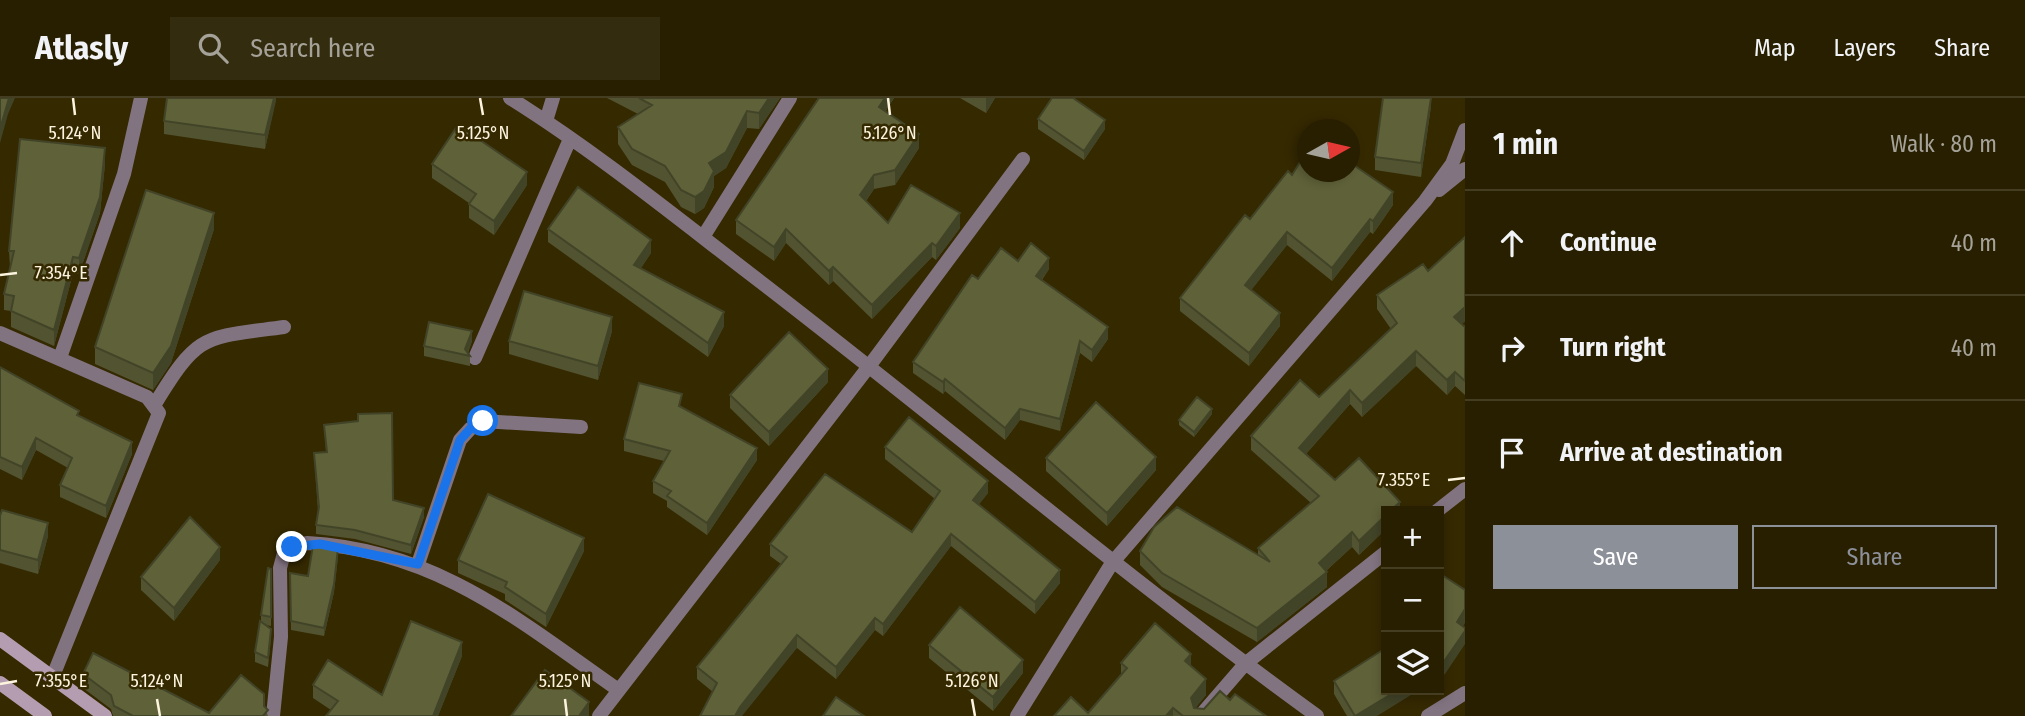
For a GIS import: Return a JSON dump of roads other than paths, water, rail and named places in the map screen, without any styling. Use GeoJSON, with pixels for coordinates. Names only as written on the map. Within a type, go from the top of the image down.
{"type":"FeatureCollection","features":[{"type":"Feature","properties":{"kind":"main road"},"geometry":{"type":"LineString","coordinates":[[0,639],[105,716]]}},
{"type":"Feature","properties":{"kind":"main road"},"geometry":{"type":"LineString","coordinates":[[0,683],[44,716]]}},
{"type":"Feature","properties":{"kind":"street"},"geometry":{"type":"LineString","coordinates":[[60,358],[124,174],[141,98]]}},
{"type":"Feature","properties":{"kind":"street"},"geometry":{"type":"LineString","coordinates":[[510,98],[546,121],[703,237],[870,366],[1112,563],[1317,716]]}},
{"type":"Feature","properties":{"kind":"street"},"geometry":{"type":"LineString","coordinates":[[546,121],[553,98]]}},
{"type":"Feature","properties":{"kind":"street"},"geometry":{"type":"LineString","coordinates":[[703,237],[790,98]]}},
{"type":"Feature","properties":{"kind":"street"},"geometry":{"type":"LineString","coordinates":[[1017,716],[1112,563],[1425,201],[1452,164],[1465,130]]}},
{"type":"Feature","properties":{"kind":"street"},"geometry":{"type":"LineString","coordinates":[[475,358],[570,139]]}},
{"type":"Feature","properties":{"kind":"street"},"geometry":{"type":"LineString","coordinates":[[599,716],[617,689],[870,366],[1023,159]]}},
{"type":"Feature","properties":{"kind":"street"},"geometry":{"type":"LineString","coordinates":[[1425,201],[1465,169]]}},
{"type":"Feature","properties":{"kind":"street"},"geometry":{"type":"LineString","coordinates":[[155,404],[180,364],[197,346],[217,336],[284,327]]}},
{"type":"Feature","properties":{"kind":"street"},"geometry":{"type":"LineString","coordinates":[[0,333],[147,397],[155,404],[159,413],[53,676]]}},
{"type":"Feature","properties":{"kind":"street"},"geometry":{"type":"LineString","coordinates":[[418,564],[460,440],[470,429],[483,421],[581,426]]}},
{"type":"Feature","properties":{"kind":"street"},"geometry":{"type":"LineString","coordinates":[[1443,506],[1465,489]]}},
{"type":"Feature","properties":{"kind":"street"},"geometry":{"type":"LineString","coordinates":[[273,716],[281,637],[280,568],[284,553],[292,547],[320,544],[418,564],[481,594],[617,689]]}},
{"type":"Feature","properties":{"kind":"street"},"geometry":{"type":"LineString","coordinates":[[1200,716],[1245,664],[1381,556]]}},
{"type":"Feature","properties":{"kind":"street"},"geometry":{"type":"LineString","coordinates":[[1428,716],[1465,693]]}}]}
